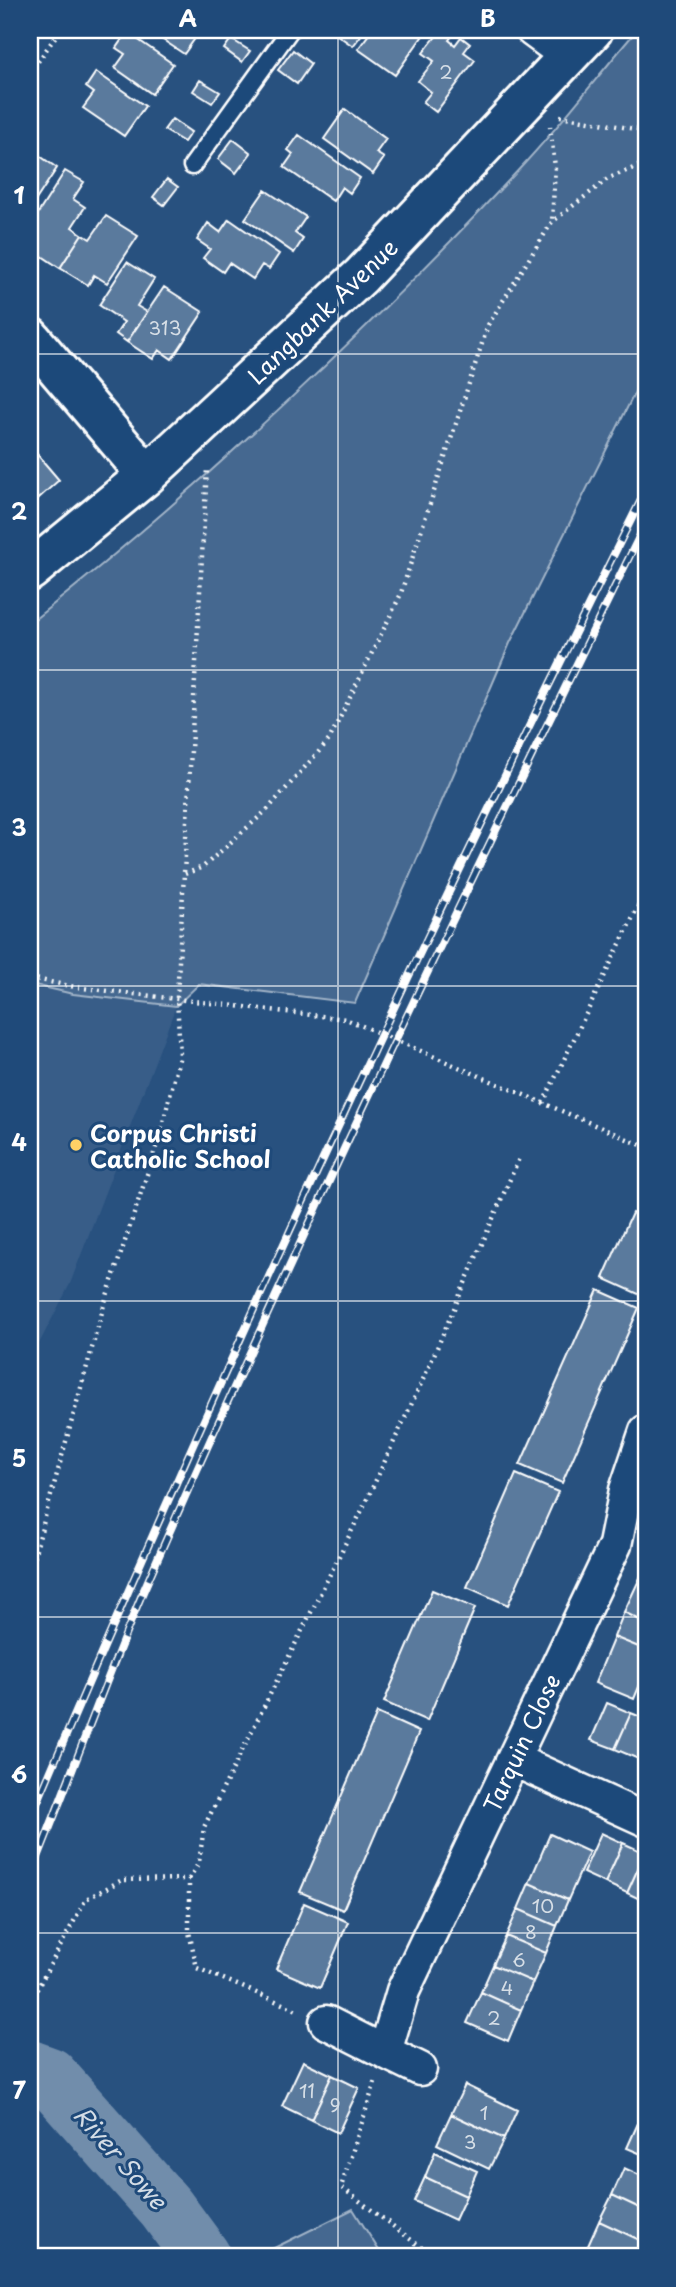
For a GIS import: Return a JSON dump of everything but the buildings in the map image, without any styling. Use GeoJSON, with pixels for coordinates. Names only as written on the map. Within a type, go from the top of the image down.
{"type":"FeatureCollection","features":[{"type":"Feature","properties":{"kind":"street"},"geometry":{"type":"LineString","coordinates":[[532,30],[582,44]]}},
{"type":"Feature","properties":{"kind":"street","name":"Langbank Avenue"},"geometry":{"type":"LineString","coordinates":[[30,571],[147,475],[362,276],[582,44]]}},
{"type":"Feature","properties":{"kind":"street"},"geometry":{"type":"LineString","coordinates":[[30,337],[147,475]]}},
{"type":"Feature","properties":{"kind":"street","name":"Tarquin Close"},"geometry":{"type":"LineString","coordinates":[[385,2052],[403,1991],[615,1545],[626,1490],[646,1431]]}},
{"type":"Feature","properties":{"kind":"street"},"geometry":{"type":"LineString","coordinates":[[514,1760],[646,1820]]}},
{"type":"Feature","properties":{"kind":"street"},"geometry":{"type":"LineString","coordinates":[[326,2022],[420,2069]]}},
{"type":"Feature","properties":{"kind":"lane"},"geometry":{"type":"LineString","coordinates":[[192,166],[290,30]]}},
{"type":"Feature","properties":{"kind":"path"},"geometry":{"type":"LineString","coordinates":[[30,73],[60,30]]}},
{"type":"Feature","properties":{"kind":"path"},"geometry":{"type":"LineString","coordinates":[[552,222],[555,167],[549,114],[646,131]]}},
{"type":"Feature","properties":{"kind":"path"},"geometry":{"type":"LineString","coordinates":[[184,874],[203,867],[267,810],[328,740],[400,596],[488,325],[552,222],[609,178],[646,163]]}},
{"type":"Feature","properties":{"kind":"path"},"geometry":{"type":"LineString","coordinates":[[30,1571],[104,1305],[160,1135],[180,1055],[177,998],[208,472],[205,422]]}},
{"type":"Feature","properties":{"kind":"path"},"geometry":{"type":"LineString","coordinates":[[542,1103],[646,890]]}},
{"type":"Feature","properties":{"kind":"path"},"geometry":{"type":"LineString","coordinates":[[30,978],[75,987],[346,1019],[646,1147]]}},
{"type":"Feature","properties":{"kind":"path"},"geometry":{"type":"LineString","coordinates":[[326,2022],[197,1968],[189,1932],[188,1879],[199,1862],[204,1827],[361,1513],[427,1371],[520,1156]]}},
{"type":"Feature","properties":{"kind":"path"},"geometry":{"type":"LineString","coordinates":[[30,2002],[86,1899],[122,1880],[188,1879]]}},
{"type":"Feature","properties":{"kind":"path"},"geometry":{"type":"LineString","coordinates":[[385,2052],[341,2187],[434,2257]]}},
{"type":"Feature","properties":{"kind":"shaded area"},"geometry":{"type":"Polygon","coordinates":[[[637,30],[646,30],[646,370],[510,643],[355,1003],[199,984],[176,1006],[73,994],[30,984],[30,623],[95,571],[223,460],[408,285],[524,164],[637,30]]]}},
{"type":"Feature","properties":{"kind":"shaded area","name":"Corpus Christi Catholic School"},"geometry":{"type":"Polygon","coordinates":[[[30,984],[73,994],[176,1006],[70,1284],[30,1361],[30,984]]]}},
{"type":"Feature","properties":{"kind":"shaded area"},"geometry":{"type":"Polygon","coordinates":[[[353,2209],[383,2257],[258,2256],[353,2209]]]}},
{"type":"Feature","properties":{"kind":"waterway","name":"River Sowe"},"geometry":{"type":"LineString","coordinates":[[30,2069],[49,2076],[166,2208],[202,2257]]}},
{"type":"Feature","properties":{"kind":"railway"},"geometry":{"type":"LineString","coordinates":[[30,1820],[176,1484],[327,1150],[484,819],[646,490]]}},
{"type":"Feature","properties":{"kind":"railway"},"geometry":{"type":"LineString","coordinates":[[30,1877],[143,1592],[264,1322],[452,921],[646,523]]}},
{"type":"Feature","properties":{"kind":"place","name":"Corpus Christi Catholic School"},"geometry":{"type":"Point","coordinates":[76,1145]}}]}
